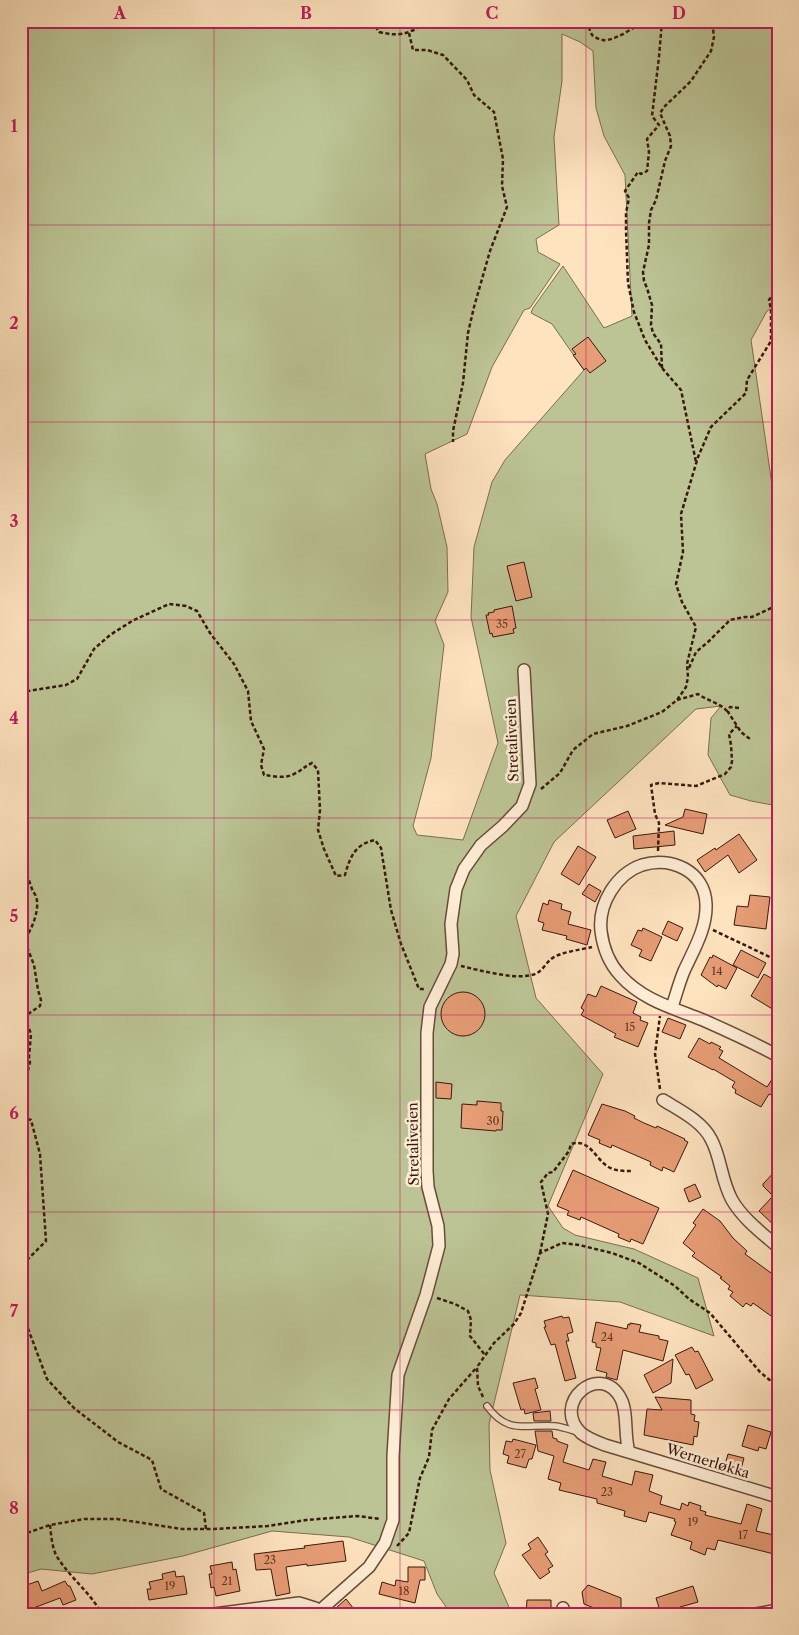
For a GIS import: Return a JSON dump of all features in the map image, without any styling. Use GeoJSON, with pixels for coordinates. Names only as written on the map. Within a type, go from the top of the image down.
{"type":"FeatureCollection","features":[{"type":"Feature","properties":{"kind":"street","name":"Stretaliveien"},"geometry":{"type":"LineString","coordinates":[[214,1614],[300,1603],[315,1608],[318,1613],[369,1567],[385,1543],[392,1520],[393,1456],[398,1375],[426,1294],[439,1246],[438,1226],[428,1187],[427,1171],[427,1033],[430,1007],[453,954],[451,924],[456,889],[464,869],[481,845],[522,806],[530,784],[524,670]]}},
{"type":"Feature","properties":{"kind":"street"},"geometry":{"type":"LineString","coordinates":[[667,1006],[704,926],[706,904],[704,890],[692,872],[672,864],[657,862],[642,865],[629,872],[613,887],[606,899],[600,925],[603,945],[612,965],[627,982],[644,995],[667,1006],[755,1043],[778,1056]]}},
{"type":"Feature","properties":{"kind":"street"},"geometry":{"type":"LineString","coordinates":[[663,1100],[687,1115],[711,1138],[724,1183],[733,1202],[753,1225],[778,1247]]}},
{"type":"Feature","properties":{"kind":"street"},"geometry":{"type":"LineString","coordinates":[[583,1434],[576,1427],[572,1417],[573,1400],[589,1385],[603,1383],[612,1387],[623,1404],[629,1452]]}},
{"type":"Feature","properties":{"kind":"street","name":"Wernerløkka"},"geometry":{"type":"LineString","coordinates":[[583,1434],[605,1445],[778,1497]]}},
{"type":"Feature","properties":{"kind":"street"},"geometry":{"type":"LineString","coordinates":[[756,1614],[778,1610]]}},
{"type":"Feature","properties":{"kind":"lane"},"geometry":{"type":"LineString","coordinates":[[487,1406],[495,1416],[510,1426],[555,1426],[583,1434]]}},
{"type":"Feature","properties":{"kind":"path"},"geometry":{"type":"LineString","coordinates":[[372,21],[379,32],[395,36],[409,33],[428,21]]}},
{"type":"Feature","properties":{"kind":"path"},"geometry":{"type":"LineString","coordinates":[[586,21],[592,35],[606,41],[625,33],[644,21]]}},
{"type":"Feature","properties":{"kind":"path"},"geometry":{"type":"LineString","coordinates":[[662,21],[652,116],[659,124],[646,139],[649,152],[647,172],[641,174],[638,172],[625,191],[629,198],[626,213],[628,284],[634,312],[645,340],[662,368],[681,390],[696,464]]}},
{"type":"Feature","properties":{"kind":"path"},"geometry":{"type":"LineString","coordinates":[[662,368],[661,344],[653,333],[651,325],[652,305],[643,272],[649,245],[648,223],[671,146],[667,128],[660,113],[691,81],[711,51],[714,37],[712,21]]}},
{"type":"Feature","properties":{"kind":"path"},"geometry":{"type":"LineString","coordinates":[[409,33],[413,50],[427,50],[443,55],[467,80],[474,95],[494,112],[502,159],[502,186],[507,207],[490,251],[468,333],[453,442]]}},
{"type":"Feature","properties":{"kind":"path"},"geometry":{"type":"LineString","coordinates":[[689,670],[687,664],[696,626],[682,602],[676,584],[683,552],[681,514],[696,464],[711,427],[746,393],[747,380],[771,341],[772,309],[769,300],[772,296],[778,296]]}},
{"type":"Feature","properties":{"kind":"path"},"geometry":{"type":"LineString","coordinates":[[21,695],[28,691],[66,685],[77,679],[94,649],[110,635],[132,621],[169,604],[186,606],[197,611],[210,633],[234,664],[248,691],[251,721],[264,749],[262,765],[264,775],[280,777],[293,775],[312,763],[318,770],[320,810],[318,830],[336,876],[345,875],[349,860],[359,846],[375,840],[381,848],[392,910],[401,944],[420,989],[438,990]]}},
{"type":"Feature","properties":{"kind":"path"},"geometry":{"type":"LineString","coordinates":[[541,790],[560,773],[574,750],[593,734],[627,726],[662,712],[677,700],[686,687],[689,670],[696,652],[730,620],[752,617],[778,605]]}},
{"type":"Feature","properties":{"kind":"path"},"geometry":{"type":"LineString","coordinates":[[677,700],[698,694],[704,699],[724,707],[740,732],[750,739]]}},
{"type":"Feature","properties":{"kind":"path"},"geometry":{"type":"LineString","coordinates":[[728,712],[730,706],[739,708]]}},
{"type":"Feature","properties":{"kind":"path"},"geometry":{"type":"LineString","coordinates":[[657,862],[659,823],[655,814],[651,785],[659,783],[696,786],[725,774],[731,767],[732,761],[732,744],[729,734],[737,726]]}},
{"type":"Feature","properties":{"kind":"path"},"geometry":{"type":"LineString","coordinates":[[21,834],[24,838],[21,845]]}},
{"type":"Feature","properties":{"kind":"path"},"geometry":{"type":"LineString","coordinates":[[21,849],[22,864],[38,900],[36,917],[30,933],[25,938],[34,965],[41,1000],[40,1006],[28,1014],[26,1020],[31,1034],[30,1062],[23,1092],[21,1093]]}},
{"type":"Feature","properties":{"kind":"path"},"geometry":{"type":"LineString","coordinates":[[704,926],[772,958],[778,958]]}},
{"type":"Feature","properties":{"kind":"path"},"geometry":{"type":"LineString","coordinates":[[450,964],[507,975],[526,976],[537,973],[551,958],[603,945]]}},
{"type":"Feature","properties":{"kind":"path"},"geometry":{"type":"LineString","coordinates":[[772,958],[778,952]]}},
{"type":"Feature","properties":{"kind":"path"},"geometry":{"type":"LineString","coordinates":[[663,1100],[655,1054],[667,1006]]}},
{"type":"Feature","properties":{"kind":"path"},"geometry":{"type":"LineString","coordinates":[[21,1117],[31,1120],[40,1154],[46,1241],[21,1266]]}},
{"type":"Feature","properties":{"kind":"path"},"geometry":{"type":"LineString","coordinates":[[385,1543],[397,1547],[409,1532],[420,1478],[429,1457],[432,1430],[449,1399],[477,1367],[494,1343],[514,1324],[521,1312],[540,1254],[548,1214],[541,1182],[548,1173],[553,1172],[569,1151],[571,1144],[576,1142],[594,1151],[601,1161],[609,1167],[631,1172]]}},
{"type":"Feature","properties":{"kind":"path"},"geometry":{"type":"LineString","coordinates":[[540,1254],[562,1243],[612,1253],[639,1263],[675,1286],[689,1299],[710,1313],[760,1372],[778,1387]]}},
{"type":"Feature","properties":{"kind":"path"},"geometry":{"type":"LineString","coordinates":[[426,1294],[468,1310],[471,1320],[470,1336],[485,1355]]}},
{"type":"Feature","properties":{"kind":"path"},"geometry":{"type":"LineString","coordinates":[[21,1310],[47,1379],[74,1408],[118,1442],[152,1460],[161,1489],[204,1513],[206,1529]]}},
{"type":"Feature","properties":{"kind":"path"},"geometry":{"type":"LineString","coordinates":[[477,1367],[478,1386],[487,1406]]}},
{"type":"Feature","properties":{"kind":"path"},"geometry":{"type":"LineString","coordinates":[[21,1535],[50,1525],[84,1519],[117,1518],[182,1529],[268,1526],[306,1520],[357,1516],[392,1520]]}},
{"type":"Feature","properties":{"kind":"path"},"geometry":{"type":"LineString","coordinates":[[50,1525],[55,1554],[76,1581],[95,1601],[102,1614]]}},
{"type":"Feature","properties":{"kind":"green space"},"geometry":{"type":"Polygon","coordinates":[[[21,21],[778,21],[778,305],[767,311],[751,340],[778,526],[778,806],[730,795],[708,755],[711,718],[721,706],[696,709],[554,842],[516,916],[536,998],[603,1074],[548,1206],[563,1228],[575,1235],[634,1249],[698,1278],[714,1336],[620,1302],[520,1295],[489,1424],[490,1470],[506,1543],[494,1573],[512,1614],[451,1614],[437,1594],[424,1561],[349,1537],[272,1531],[183,1556],[92,1574],[41,1569],[21,1575],[21,21]],[[562,34],[562,81],[554,137],[559,225],[536,239],[538,252],[560,264],[530,308],[524,310],[492,367],[467,434],[425,454],[431,489],[437,504],[447,547],[448,592],[435,621],[444,645],[431,758],[413,826],[417,835],[463,840],[498,743],[471,617],[474,547],[492,482],[505,460],[584,370],[552,324],[531,313],[533,308],[563,266],[604,328],[632,316],[625,175],[604,136],[596,108],[593,51],[580,42],[562,34]]]}},
{"type":"Feature","properties":{"kind":"building"},"geometry":{"type":"Polygon","coordinates":[[[588,337],[606,361],[590,373],[586,368],[584,370],[573,355],[576,354],[572,349],[588,337]]]}},
{"type":"Feature","properties":{"kind":"building"},"geometry":{"type":"Polygon","coordinates":[[[524,562],[532,597],[516,601],[507,566],[524,562]]]}},
{"type":"Feature","properties":{"kind":"building"},"geometry":{"type":"Polygon","coordinates":[[[512,606],[516,628],[513,629],[514,633],[493,637],[492,633],[490,634],[486,615],[494,612],[494,610],[512,606]]]}},
{"type":"Feature","properties":{"kind":"building"},"geometry":{"type":"Polygon","coordinates":[[[685,809],[707,814],[703,834],[665,825],[683,817],[685,809]]]}},
{"type":"Feature","properties":{"kind":"building"},"geometry":{"type":"Polygon","coordinates":[[[628,811],[636,829],[615,838],[607,820],[628,811]]]}},
{"type":"Feature","properties":{"kind":"building"},"geometry":{"type":"Polygon","coordinates":[[[674,831],[675,845],[634,849],[633,836],[674,831]]]}},
{"type":"Feature","properties":{"kind":"building"},"geometry":{"type":"Polygon","coordinates":[[[739,834],[757,860],[739,873],[728,855],[705,872],[697,860],[739,834]]]}},
{"type":"Feature","properties":{"kind":"building"},"geometry":{"type":"Polygon","coordinates":[[[578,846],[596,857],[579,885],[561,874],[578,846]]]}},
{"type":"Feature","properties":{"kind":"building"},"geometry":{"type":"Polygon","coordinates":[[[589,884],[601,891],[595,902],[582,894],[589,884]]]}},
{"type":"Feature","properties":{"kind":"building"},"geometry":{"type":"Polygon","coordinates":[[[750,895],[770,897],[766,929],[734,925],[737,906],[748,907],[750,895]]]}},
{"type":"Feature","properties":{"kind":"building"},"geometry":{"type":"Polygon","coordinates":[[[549,900],[562,904],[561,909],[571,912],[568,924],[591,930],[587,945],[566,939],[567,936],[542,930],[544,923],[538,921],[543,903],[548,905],[549,900]]]}},
{"type":"Feature","properties":{"kind":"building"},"geometry":{"type":"Polygon","coordinates":[[[668,921],[683,928],[677,941],[662,934],[668,921]]]}},
{"type":"Feature","properties":{"kind":"building"},"geometry":{"type":"Polygon","coordinates":[[[643,928],[662,937],[651,961],[639,956],[642,950],[631,945],[638,930],[642,931],[643,928]]]}},
{"type":"Feature","properties":{"kind":"building"},"geometry":{"type":"Polygon","coordinates":[[[741,950],[766,963],[758,978],[733,965],[741,950]]]}},
{"type":"Feature","properties":{"kind":"building"},"geometry":{"type":"Polygon","coordinates":[[[713,955],[737,968],[726,989],[718,985],[717,987],[701,975],[710,957],[712,958],[713,955]]]}},
{"type":"Feature","properties":{"kind":"building"},"geometry":{"type":"Polygon","coordinates":[[[764,974],[778,982],[778,1003],[774,1010],[751,996],[764,974]]]}},
{"type":"Feature","properties":{"kind":"building"},"geometry":{"type":"Polygon","coordinates":[[[601,986],[637,1002],[633,1013],[641,1017],[640,1020],[648,1023],[638,1047],[614,1037],[616,1034],[581,1015],[584,1010],[581,1008],[588,994],[596,997],[601,986]]]}},
{"type":"Feature","properties":{"kind":"building"},"geometry":{"type":"Polygon","coordinates":[[[463,992],[475,996],[481,1002],[485,1014],[481,1026],[475,1032],[463,1036],[451,1032],[445,1026],[441,1014],[445,1002],[451,996],[463,992]]]}},
{"type":"Feature","properties":{"kind":"building"},"geometry":{"type":"Polygon","coordinates":[[[668,1018],[686,1025],[680,1039],[662,1032],[668,1018]]]}},
{"type":"Feature","properties":{"kind":"building"},"geometry":{"type":"Polygon","coordinates":[[[699,1038],[721,1047],[719,1049],[723,1051],[719,1058],[767,1087],[778,1070],[778,1098],[769,1094],[761,1107],[735,1093],[736,1090],[732,1087],[735,1082],[688,1057],[699,1038]]]}},
{"type":"Feature","properties":{"kind":"building"},"geometry":{"type":"Polygon","coordinates":[[[436,1082],[452,1084],[451,1099],[436,1098],[436,1082]]]}},
{"type":"Feature","properties":{"kind":"building"},"geometry":{"type":"Polygon","coordinates":[[[477,1101],[501,1103],[501,1111],[503,1111],[502,1130],[461,1128],[462,1104],[477,1105],[477,1101]]]}},
{"type":"Feature","properties":{"kind":"building"},"geometry":{"type":"Polygon","coordinates":[[[602,1104],[625,1111],[644,1123],[656,1128],[657,1126],[685,1139],[688,1142],[674,1172],[663,1167],[662,1171],[650,1165],[651,1162],[612,1145],[611,1148],[599,1143],[600,1140],[588,1135],[602,1104]]]}},
{"type":"Feature","properties":{"kind":"building"},"geometry":{"type":"Polygon","coordinates":[[[778,1168],[778,1229],[759,1211],[773,1196],[763,1184],[778,1168]]]}},
{"type":"Feature","properties":{"kind":"building"},"geometry":{"type":"Polygon","coordinates":[[[573,1170],[659,1208],[643,1244],[631,1239],[630,1242],[618,1237],[619,1234],[581,1217],[580,1220],[567,1215],[569,1211],[557,1206],[573,1170]]]}},
{"type":"Feature","properties":{"kind":"building"},"geometry":{"type":"Polygon","coordinates":[[[695,1184],[701,1197],[689,1202],[684,1189],[695,1184]]]}},
{"type":"Feature","properties":{"kind":"building"},"geometry":{"type":"Polygon","coordinates":[[[703,1209],[720,1221],[733,1238],[747,1251],[745,1254],[778,1278],[778,1321],[753,1303],[751,1306],[746,1303],[743,1307],[730,1296],[733,1292],[728,1289],[730,1286],[720,1278],[722,1277],[692,1256],[695,1253],[683,1243],[696,1225],[693,1223],[703,1209]]]}},
{"type":"Feature","properties":{"kind":"building"},"geometry":{"type":"Polygon","coordinates":[[[562,1316],[563,1318],[569,1317],[573,1332],[567,1334],[569,1341],[566,1341],[576,1378],[565,1381],[555,1344],[551,1345],[544,1327],[546,1327],[544,1321],[562,1316]]]}},
{"type":"Feature","properties":{"kind":"building"},"geometry":{"type":"Polygon","coordinates":[[[596,1322],[627,1329],[630,1323],[641,1325],[639,1332],[659,1336],[659,1339],[668,1341],[663,1361],[623,1350],[617,1380],[606,1377],[607,1373],[596,1370],[601,1348],[596,1347],[596,1343],[592,1342],[596,1322]]]}},
{"type":"Feature","properties":{"kind":"building"},"geometry":{"type":"Polygon","coordinates":[[[692,1347],[695,1352],[698,1351],[713,1380],[696,1389],[689,1374],[686,1375],[675,1355],[692,1347]]]}},
{"type":"Feature","properties":{"kind":"building"},"geometry":{"type":"Polygon","coordinates":[[[673,1359],[671,1383],[653,1393],[644,1375],[673,1359]]]}},
{"type":"Feature","properties":{"kind":"building"},"geometry":{"type":"Polygon","coordinates":[[[535,1378],[538,1388],[535,1389],[541,1410],[525,1414],[524,1409],[521,1410],[513,1383],[535,1378]]]}},
{"type":"Feature","properties":{"kind":"building"},"geometry":{"type":"Polygon","coordinates":[[[655,1397],[691,1400],[691,1414],[695,1415],[694,1421],[699,1422],[697,1437],[694,1436],[693,1445],[644,1435],[647,1409],[662,1410],[655,1397]]]}},
{"type":"Feature","properties":{"kind":"building"},"geometry":{"type":"Polygon","coordinates":[[[550,1411],[551,1421],[534,1421],[533,1413],[550,1411]]]}},
{"type":"Feature","properties":{"kind":"building"},"geometry":{"type":"Polygon","coordinates":[[[748,1425],[771,1432],[766,1449],[759,1447],[758,1451],[742,1446],[748,1425]]]}},
{"type":"Feature","properties":{"kind":"building"},"geometry":{"type":"Polygon","coordinates":[[[535,1431],[552,1431],[553,1438],[568,1445],[563,1462],[589,1470],[593,1459],[606,1462],[602,1476],[632,1485],[635,1471],[653,1475],[649,1491],[662,1496],[660,1504],[680,1510],[682,1503],[688,1506],[689,1502],[701,1506],[700,1510],[706,1512],[705,1515],[741,1524],[747,1504],[762,1509],[756,1531],[778,1536],[778,1555],[718,1540],[715,1550],[707,1548],[705,1555],[690,1549],[692,1542],[671,1535],[676,1522],[674,1521],[675,1519],[649,1512],[646,1522],[624,1516],[625,1511],[597,1503],[597,1499],[559,1490],[561,1483],[548,1479],[554,1456],[538,1451],[535,1431]]]}},
{"type":"Feature","properties":{"kind":"building"},"geometry":{"type":"Polygon","coordinates":[[[513,1439],[536,1445],[532,1459],[529,1459],[526,1468],[507,1463],[509,1456],[503,1454],[506,1441],[512,1442],[513,1439]]]}},
{"type":"Feature","properties":{"kind":"building"},"geometry":{"type":"Polygon","coordinates":[[[728,1454],[744,1458],[740,1473],[724,1468],[728,1454]]]}},
{"type":"Feature","properties":{"kind":"building"},"geometry":{"type":"Polygon","coordinates":[[[538,1537],[548,1552],[545,1554],[553,1566],[548,1569],[550,1572],[540,1579],[522,1555],[531,1549],[528,1544],[538,1537]]]}},
{"type":"Feature","properties":{"kind":"building"},"geometry":{"type":"Polygon","coordinates":[[[343,1541],[346,1561],[286,1567],[290,1593],[276,1596],[271,1569],[256,1570],[254,1554],[343,1541]]]}},
{"type":"Feature","properties":{"kind":"building"},"geometry":{"type":"Polygon","coordinates":[[[232,1562],[233,1570],[236,1569],[240,1591],[216,1596],[214,1587],[211,1588],[209,1574],[212,1574],[210,1566],[232,1562]]]}},
{"type":"Feature","properties":{"kind":"building"},"geometry":{"type":"Polygon","coordinates":[[[408,1567],[425,1567],[425,1580],[420,1580],[415,1603],[379,1594],[382,1582],[395,1586],[396,1580],[408,1582],[408,1567]]]}},
{"type":"Feature","properties":{"kind":"building"},"geometry":{"type":"Polygon","coordinates":[[[175,1571],[176,1577],[184,1576],[187,1594],[149,1600],[147,1589],[151,1589],[149,1582],[163,1579],[162,1574],[175,1571]]]}},
{"type":"Feature","properties":{"kind":"building"},"geometry":{"type":"Polygon","coordinates":[[[38,1581],[42,1591],[65,1581],[70,1586],[76,1600],[63,1605],[60,1598],[28,1610],[25,1602],[21,1603],[21,1587],[38,1581]]]}},
{"type":"Feature","properties":{"kind":"building"},"geometry":{"type":"Polygon","coordinates":[[[588,1585],[621,1598],[621,1608],[614,1614],[609,1614],[584,1604],[582,1592],[588,1585]]]}},
{"type":"Feature","properties":{"kind":"building"},"geometry":{"type":"Polygon","coordinates":[[[693,1586],[698,1602],[680,1607],[683,1614],[661,1614],[656,1598],[693,1586]]]}},
{"type":"Feature","properties":{"kind":"building"},"geometry":{"type":"Polygon","coordinates":[[[346,1599],[358,1614],[341,1614],[336,1608],[346,1599]]]}},
{"type":"Feature","properties":{"kind":"building"},"geometry":{"type":"Polygon","coordinates":[[[527,1600],[551,1600],[551,1614],[526,1614],[527,1600]]]}}]}
